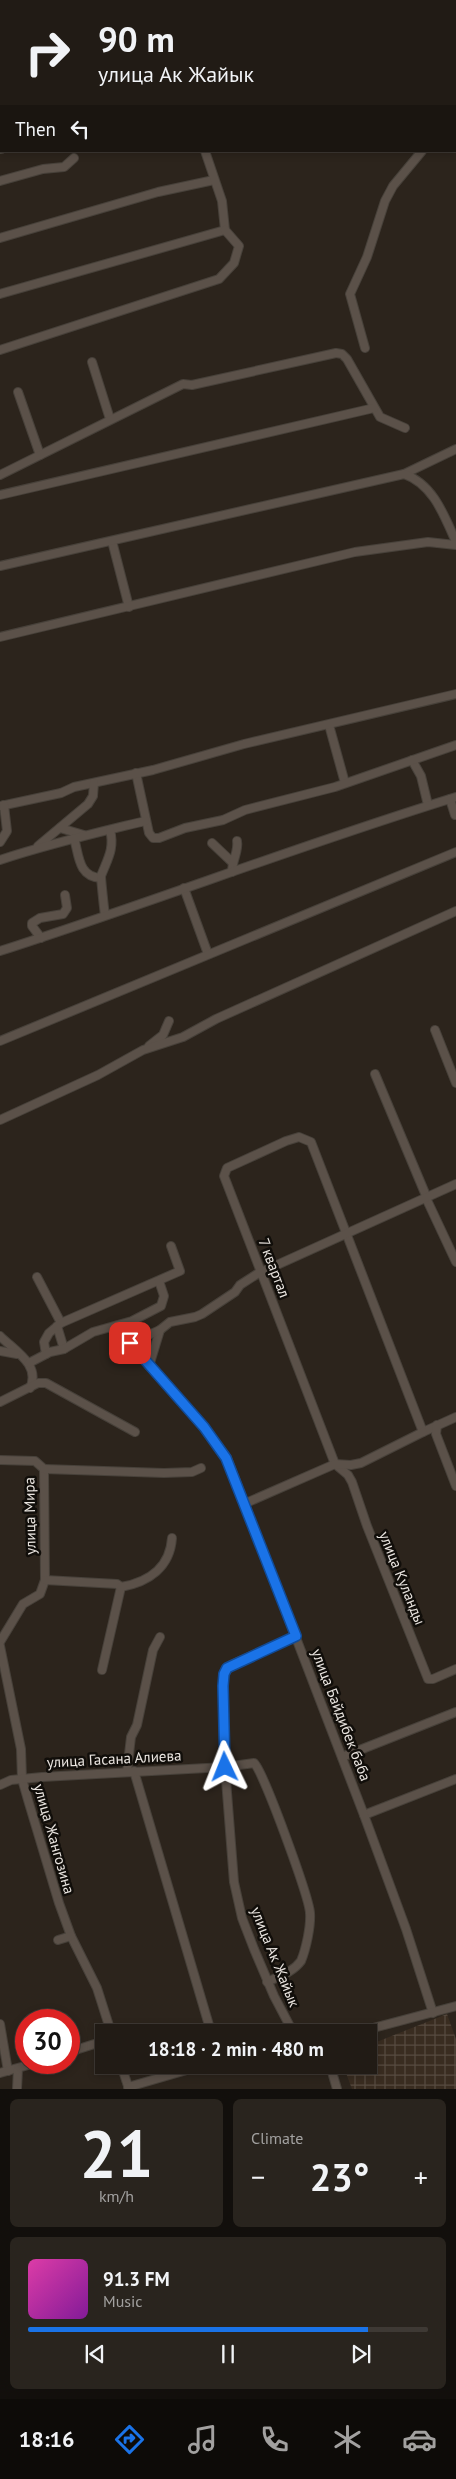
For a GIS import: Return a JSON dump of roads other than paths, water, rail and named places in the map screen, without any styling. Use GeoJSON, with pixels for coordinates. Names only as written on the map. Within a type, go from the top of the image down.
{"type":"FeatureCollection","features":[{"type":"Feature","properties":{"kind":"street"},"geometry":{"type":"LineString","coordinates":[[0,350],[219,279],[234,263],[239,246],[224,230],[222,201],[206,152]]}},
{"type":"Feature","properties":{"kind":"street"},"geometry":{"type":"LineString","coordinates":[[365,348],[350,294],[367,257],[385,201],[392,186],[421,152]]}},
{"type":"Feature","properties":{"kind":"street"},"geometry":{"type":"LineString","coordinates":[[0,181],[43,170],[64,167],[74,158]]}},
{"type":"Feature","properties":{"kind":"street"},"geometry":{"type":"LineString","coordinates":[[0,238],[158,192],[214,180]]}},
{"type":"Feature","properties":{"kind":"street"},"geometry":{"type":"LineString","coordinates":[[0,294],[143,251],[224,230]]}},
{"type":"Feature","properties":{"kind":"street"},"geometry":{"type":"LineString","coordinates":[[0,474],[183,384],[192,385],[209,382],[336,353],[342,354],[347,359],[374,408],[387,422],[405,428]]}},
{"type":"Feature","properties":{"kind":"street"},"geometry":{"type":"LineString","coordinates":[[92,362],[110,419]]}},
{"type":"Feature","properties":{"kind":"street"},"geometry":{"type":"LineString","coordinates":[[18,392],[40,455]]}},
{"type":"Feature","properties":{"kind":"street"},"geometry":{"type":"LineString","coordinates":[[0,495],[374,408]]}},
{"type":"Feature","properties":{"kind":"street"},"geometry":{"type":"LineString","coordinates":[[0,566],[404,474],[456,449]]}},
{"type":"Feature","properties":{"kind":"street"},"geometry":{"type":"LineString","coordinates":[[0,637],[355,552],[428,542],[456,543],[430,492],[411,477],[404,474]]}},
{"type":"Feature","properties":{"kind":"street"},"geometry":{"type":"LineString","coordinates":[[112,541],[129,607]]}},
{"type":"Feature","properties":{"kind":"street"},"geometry":{"type":"LineString","coordinates":[[0,842],[7,831],[2,806],[170,766],[244,744],[456,694]]}},
{"type":"Feature","properties":{"kind":"street"},"geometry":{"type":"LineString","coordinates":[[329,725],[345,783]]}},
{"type":"Feature","properties":{"kind":"street"},"geometry":{"type":"LineString","coordinates":[[136,773],[149,833],[153,838],[159,838],[186,828],[222,820],[245,810],[345,783],[456,745]]}},
{"type":"Feature","properties":{"kind":"street"},"geometry":{"type":"LineString","coordinates":[[412,760],[421,776],[428,805]]}},
{"type":"Feature","properties":{"kind":"street"},"geometry":{"type":"LineString","coordinates":[[37,848],[88,804],[94,796],[94,783]]}},
{"type":"Feature","properties":{"kind":"street"},"geometry":{"type":"LineString","coordinates":[[0,951],[388,817],[428,805],[453,798],[455,815]]}},
{"type":"Feature","properties":{"kind":"street"},"geometry":{"type":"LineString","coordinates":[[0,860],[84,835],[145,821]]}},
{"type":"Feature","properties":{"kind":"street"},"geometry":{"type":"LineString","coordinates":[[60,828],[84,835]]}},
{"type":"Feature","properties":{"kind":"street"},"geometry":{"type":"LineString","coordinates":[[105,915],[100,878],[110,857],[110,830]]}},
{"type":"Feature","properties":{"kind":"street"},"geometry":{"type":"LineString","coordinates":[[74,838],[82,869],[89,875],[100,878]]}},
{"type":"Feature","properties":{"kind":"street"},"geometry":{"type":"LineString","coordinates":[[232,872],[232,862],[237,850],[237,841]]}},
{"type":"Feature","properties":{"kind":"street"},"geometry":{"type":"LineString","coordinates":[[212,843],[232,862]]}},
{"type":"Feature","properties":{"kind":"street"},"geometry":{"type":"LineString","coordinates":[[0,1042],[456,852]]}},
{"type":"Feature","properties":{"kind":"street"},"geometry":{"type":"LineString","coordinates":[[184,888],[208,954]]}},
{"type":"Feature","properties":{"kind":"street"},"geometry":{"type":"LineString","coordinates":[[40,938],[32,923],[40,918],[63,914],[67,908],[65,895]]}},
{"type":"Feature","properties":{"kind":"street"},"geometry":{"type":"LineString","coordinates":[[143,1050],[172,1041],[456,911]]}},
{"type":"Feature","properties":{"kind":"street"},"geometry":{"type":"LineString","coordinates":[[169,1021],[168,1037],[172,1041]]}},
{"type":"Feature","properties":{"kind":"street"},"geometry":{"type":"LineString","coordinates":[[0,1120],[98,1075],[143,1050],[167,1030]]}},
{"type":"Feature","properties":{"kind":"street"},"geometry":{"type":"LineString","coordinates":[[435,1030],[456,1083]]}},
{"type":"Feature","properties":{"kind":"street"},"geometry":{"type":"LineString","coordinates":[[375,1074],[456,1262]]}},
{"type":"Feature","properties":{"kind":"street","name":"7 квартал"},"geometry":{"type":"LineString","coordinates":[[335,1464],[224,1176],[227,1168],[286,1141],[299,1137],[311,1142],[347,1233]]}},
{"type":"Feature","properties":{"kind":"street"},"geometry":{"type":"LineString","coordinates":[[149,1366],[160,1330],[170,1322],[202,1314],[261,1272],[456,1184]]}},
{"type":"Feature","properties":{"kind":"street"},"geometry":{"type":"LineString","coordinates":[[347,1233],[423,1432]]}},
{"type":"Feature","properties":{"kind":"street"},"geometry":{"type":"LineString","coordinates":[[46,1354],[44,1342],[59,1325],[180,1271],[172,1246]]}},
{"type":"Feature","properties":{"kind":"street"},"geometry":{"type":"LineString","coordinates":[[37,1276],[59,1325],[64,1349]]}},
{"type":"Feature","properties":{"kind":"street"},"geometry":{"type":"LineString","coordinates":[[29,1363],[46,1354],[64,1349],[93,1332],[132,1321],[161,1306],[164,1296],[159,1281]]}},
{"type":"Feature","properties":{"kind":"street","name":"улица Байдибек баба"},"geometry":{"type":"LineString","coordinates":[[160,1330],[130,1343],[204,1427],[226,1458],[246,1503],[364,1815],[406,1929],[433,2013]]}},
{"type":"Feature","properties":{"kind":"street"},"geometry":{"type":"LineString","coordinates":[[0,1336],[29,1363],[33,1370],[33,1382],[30,1388]]}},
{"type":"Feature","properties":{"kind":"street"},"geometry":{"type":"LineString","coordinates":[[0,1351],[19,1354]]}},
{"type":"Feature","properties":{"kind":"street"},"geometry":{"type":"LineString","coordinates":[[0,1402],[38,1383],[55,1386],[135,1432]]}},
{"type":"Feature","properties":{"kind":"street"},"geometry":{"type":"LineString","coordinates":[[246,1503],[335,1464],[351,1465],[361,1463],[456,1417]]}},
{"type":"Feature","properties":{"kind":"street"},"geometry":{"type":"LineString","coordinates":[[437,1425],[436,1434],[456,1486]]}},
{"type":"Feature","properties":{"kind":"street","name":"улица Мира"},"geometry":{"type":"LineString","coordinates":[[0,1460],[35,1461],[44,1469],[45,1580]]}},
{"type":"Feature","properties":{"kind":"street","name":"улица Куланды"},"geometry":{"type":"LineString","coordinates":[[335,1464],[348,1475],[352,1482],[367,1526],[428,1679],[433,1679],[456,1669]]}},
{"type":"Feature","properties":{"kind":"street"},"geometry":{"type":"LineString","coordinates":[[44,1469],[164,1473],[192,1472],[201,1468]]}},
{"type":"Feature","properties":{"kind":"street"},"geometry":{"type":"LineString","coordinates":[[0,1644],[23,1604],[40,1594],[45,1580],[117,1584],[121,1587],[151,1577],[162,1568],[168,1559],[172,1538]]}},
{"type":"Feature","properties":{"kind":"street"},"geometry":{"type":"LineString","coordinates":[[102,1670],[121,1587]]}},
{"type":"Feature","properties":{"kind":"street","name":"улица Ак Жайык"},"geometry":{"type":"LineString","coordinates":[[289,2024],[267,1982],[242,1918],[234,1882],[225,1767],[223,1686],[224,1674],[227,1668],[296,1636]]}},
{"type":"Feature","properties":{"kind":"street"},"geometry":{"type":"LineString","coordinates":[[160,1637],[153,1650],[137,1725],[130,1737],[130,1771],[209,2024]]}},
{"type":"Feature","properties":{"kind":"street","name":"улица Жангозина"},"geometry":{"type":"LineString","coordinates":[[0,1644],[21,1749],[22,1779],[54,1888],[71,1936],[97,1988],[109,2024]]}},
{"type":"Feature","properties":{"kind":"street"},"geometry":{"type":"LineString","coordinates":[[342,1757],[456,1712]]}},
{"type":"Feature","properties":{"kind":"street","name":"улица Гасана Алиева"},"geometry":{"type":"LineString","coordinates":[[0,1785],[22,1779],[130,1771],[225,1767],[254,1763],[259,1768],[275,1807],[310,1913],[301,1962],[285,1974],[267,1982]]}},
{"type":"Feature","properties":{"kind":"street"},"geometry":{"type":"LineString","coordinates":[[364,1815],[456,1779]]}},
{"type":"Feature","properties":{"kind":"street"},"geometry":{"type":"LineString","coordinates":[[58,1940],[71,1936]]}},
{"type":"Feature","properties":{"kind":"street"},"geometry":{"type":"LineString","coordinates":[[377,2027],[456,2006]]}},
{"type":"Feature","properties":{"kind":"street"},"geometry":{"type":"LineString","coordinates":[[0,2024],[8,2071]]}},
{"type":"Feature","properties":{"kind":"street"},"geometry":{"type":"LineString","coordinates":[[80,2049],[95,2044]]}},
{"type":"Feature","properties":{"kind":"street"},"geometry":{"type":"LineString","coordinates":[[0,2073],[15,2070]]}},
{"type":"Feature","properties":{"kind":"street"},"geometry":{"type":"LineString","coordinates":[[17,2089],[18,2074]]}},
{"type":"Feature","properties":{"kind":"street"},"geometry":{"type":"LineString","coordinates":[[124,2074],[128,2088],[174,2074]]}},
{"type":"Feature","properties":{"kind":"street"},"geometry":{"type":"LineString","coordinates":[[333,2074],[337,2089]]}}]}
